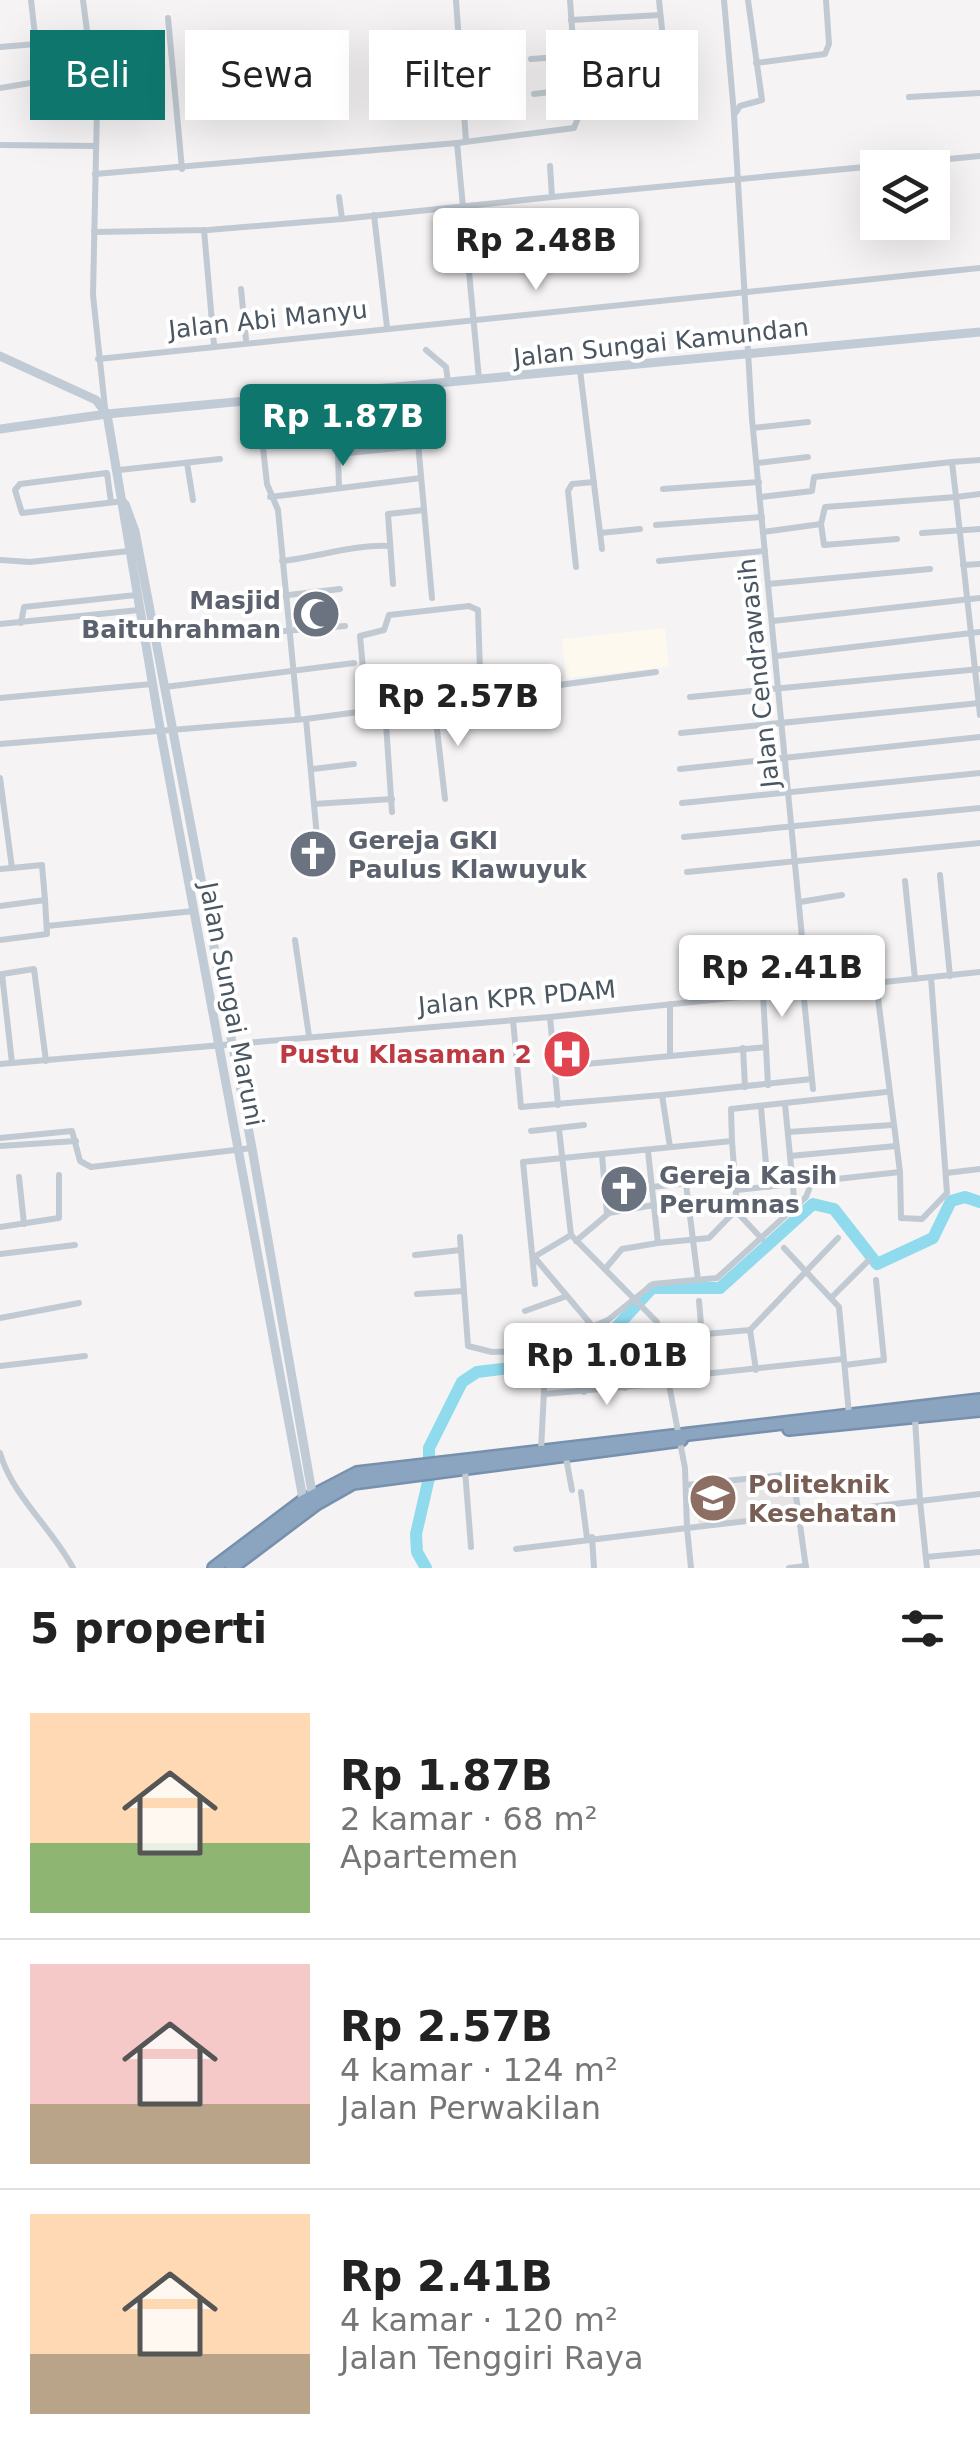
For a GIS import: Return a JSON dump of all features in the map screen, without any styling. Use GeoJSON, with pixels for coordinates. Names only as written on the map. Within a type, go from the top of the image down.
{"type":"FeatureCollection","features":[{"type":"Feature","properties":{"kind":"highway"},"geometry":{"type":"LineString","coordinates":[[230,1568],[345,1476],[456,1467],[541,1450],[914,1412],[980,1400]]}},
{"type":"Feature","properties":{"kind":"highway"},"geometry":{"type":"LineString","coordinates":[[794,1425],[849,1415],[980,1410]]}},
{"type":"Feature","properties":{"kind":"highway"},"geometry":{"type":"LineString","coordinates":[[507,1459],[566,1458],[678,1437]]}},
{"type":"Feature","properties":{"kind":"highway"},"geometry":{"type":"LineString","coordinates":[[214,1568],[310,1503]]}},
{"type":"Feature","properties":{"kind":"main road","name":"Jalan Sungai Kamundan"},"geometry":{"type":"LineString","coordinates":[[0,429],[107,414],[980,332]]}},
{"type":"Feature","properties":{"kind":"main road"},"geometry":{"type":"LineString","coordinates":[[0,356],[96,400],[107,414]]}},
{"type":"Feature","properties":{"kind":"main road","name":"Jalan Sungai Maruni"},"geometry":{"type":"LineString","coordinates":[[107,414],[136,595],[158,685]]}},
{"type":"Feature","properties":{"kind":"main road","name":"Jalan Sungai Maruni"},"geometry":{"type":"LineString","coordinates":[[124,502],[135,531],[158,685],[240,1150],[310,1503]]}},
{"type":"Feature","properties":{"kind":"main road","name":"Jalan Sungai Maruni"},"geometry":{"type":"LineString","coordinates":[[166,728],[194,911],[224,1047],[252,1148],[310,1503]]}},
{"type":"Feature","properties":{"kind":"street"},"geometry":{"type":"LineString","coordinates":[[31,0],[34,30]]}},
{"type":"Feature","properties":{"kind":"street","name":"Jalan Sungai Maruni"},"geometry":{"type":"LineString","coordinates":[[83,0],[86,30]]}},
{"type":"Feature","properties":{"kind":"street"},"geometry":{"type":"LineString","coordinates":[[456,0],[466,142]]}},
{"type":"Feature","properties":{"kind":"street"},"geometry":{"type":"LineString","coordinates":[[570,0],[572,30]]}},
{"type":"Feature","properties":{"kind":"street"},"geometry":{"type":"LineString","coordinates":[[659,0],[661,30]]}},
{"type":"Feature","properties":{"kind":"street","name":"Jalan Cendrawasih"},"geometry":{"type":"LineString","coordinates":[[724,0],[741,179],[746,354],[794,830],[812,1089]]}},
{"type":"Feature","properties":{"kind":"street"},"geometry":{"type":"LineString","coordinates":[[734,115],[740,106],[762,100],[748,0]]}},
{"type":"Feature","properties":{"kind":"street"},"geometry":{"type":"LineString","coordinates":[[756,63],[826,54],[830,44],[826,0]]}},
{"type":"Feature","properties":{"kind":"street"},"geometry":{"type":"LineString","coordinates":[[571,20],[660,15]]}},
{"type":"Feature","properties":{"kind":"street"},"geometry":{"type":"LineString","coordinates":[[168,18],[182,169]]}},
{"type":"Feature","properties":{"kind":"street"},"geometry":{"type":"LineString","coordinates":[[0,47],[30,44]]}},
{"type":"Feature","properties":{"kind":"street"},"geometry":{"type":"LineString","coordinates":[[532,59],[546,58]]}},
{"type":"Feature","properties":{"kind":"street"},"geometry":{"type":"LineString","coordinates":[[0,88],[30,83]]}},
{"type":"Feature","properties":{"kind":"street"},"geometry":{"type":"LineString","coordinates":[[534,94],[546,93]]}},
{"type":"Feature","properties":{"kind":"street"},"geometry":{"type":"LineString","coordinates":[[909,97],[980,93]]}},
{"type":"Feature","properties":{"kind":"street","name":"Jalan Sungai Maruni"},"geometry":{"type":"LineString","coordinates":[[94,120],[98,359],[107,414]]}},
{"type":"Feature","properties":{"kind":"street"},"geometry":{"type":"LineString","coordinates":[[95,174],[457,144],[574,128],[577,120]]}},
{"type":"Feature","properties":{"kind":"street"},"geometry":{"type":"LineString","coordinates":[[457,144],[480,380]]}},
{"type":"Feature","properties":{"kind":"street"},"geometry":{"type":"LineString","coordinates":[[0,145],[95,146]]}},
{"type":"Feature","properties":{"kind":"street"},"geometry":{"type":"LineString","coordinates":[[94,232],[204,230],[980,156]]}},
{"type":"Feature","properties":{"kind":"street"},"geometry":{"type":"LineString","coordinates":[[550,166],[552,197]]}},
{"type":"Feature","properties":{"kind":"street"},"geometry":{"type":"LineString","coordinates":[[340,197],[342,218]]}},
{"type":"Feature","properties":{"kind":"street"},"geometry":{"type":"LineString","coordinates":[[374,215],[387,327]]}},
{"type":"Feature","properties":{"kind":"street"},"geometry":{"type":"LineString","coordinates":[[204,230],[214,344]]}},
{"type":"Feature","properties":{"kind":"street","name":"Jalan Abi Manyu"},"geometry":{"type":"LineString","coordinates":[[98,359],[246,340],[980,268]]}},
{"type":"Feature","properties":{"kind":"street"},"geometry":{"type":"LineString","coordinates":[[241,288],[246,340]]}},
{"type":"Feature","properties":{"kind":"street"},"geometry":{"type":"LineString","coordinates":[[426,350],[446,367],[448,383]]}},
{"type":"Feature","properties":{"kind":"street"},"geometry":{"type":"LineString","coordinates":[[580,370],[602,549]]}},
{"type":"Feature","properties":{"kind":"street"},"geometry":{"type":"LineString","coordinates":[[412,387],[432,598]]}},
{"type":"Feature","properties":{"kind":"street"},"geometry":{"type":"LineString","coordinates":[[258,402],[270,497],[278,510],[292,672],[313,769],[317,837]]}},
{"type":"Feature","properties":{"kind":"street"},"geometry":{"type":"LineString","coordinates":[[753,428],[808,422]]}},
{"type":"Feature","properties":{"kind":"street"},"geometry":{"type":"LineString","coordinates":[[339,488],[338,454],[418,446]]}},
{"type":"Feature","properties":{"kind":"street"},"geometry":{"type":"LineString","coordinates":[[756,463],[808,457]]}},
{"type":"Feature","properties":{"kind":"street"},"geometry":{"type":"LineString","coordinates":[[118,470],[220,460]]}},
{"type":"Feature","properties":{"kind":"street"},"geometry":{"type":"LineString","coordinates":[[761,496],[812,491],[814,477],[980,460]]}},
{"type":"Feature","properties":{"kind":"street"},"geometry":{"type":"LineString","coordinates":[[952,462],[966,599],[976,633],[980,715]]}},
{"type":"Feature","properties":{"kind":"street"},"geometry":{"type":"LineString","coordinates":[[188,463],[193,500]]}},
{"type":"Feature","properties":{"kind":"street"},"geometry":{"type":"LineString","coordinates":[[111,502],[106,472],[20,484],[14,490],[22,513],[124,502]]}},
{"type":"Feature","properties":{"kind":"street"},"geometry":{"type":"LineString","coordinates":[[270,497],[421,478]]}},
{"type":"Feature","properties":{"kind":"street"},"geometry":{"type":"LineString","coordinates":[[576,567],[568,491],[572,484],[594,482]]}},
{"type":"Feature","properties":{"kind":"street"},"geometry":{"type":"LineString","coordinates":[[663,489],[758,482]]}},
{"type":"Feature","properties":{"kind":"street"},"geometry":{"type":"LineString","coordinates":[[897,539],[824,545],[821,524],[825,507],[980,494]]}},
{"type":"Feature","properties":{"kind":"street"},"geometry":{"type":"LineString","coordinates":[[393,584],[389,513],[424,510]]}},
{"type":"Feature","properties":{"kind":"street"},"geometry":{"type":"LineString","coordinates":[[656,524],[762,517]]}},
{"type":"Feature","properties":{"kind":"street"},"geometry":{"type":"LineString","coordinates":[[763,532],[821,524]]}},
{"type":"Feature","properties":{"kind":"street"},"geometry":{"type":"LineString","coordinates":[[922,533],[980,528]]}},
{"type":"Feature","properties":{"kind":"street"},"geometry":{"type":"LineString","coordinates":[[600,533],[640,529]]}},
{"type":"Feature","properties":{"kind":"street"},"geometry":{"type":"LineString","coordinates":[[282,561],[348,552],[365,545],[390,546]]}},
{"type":"Feature","properties":{"kind":"street"},"geometry":{"type":"LineString","coordinates":[[0,560],[30,562],[128,550]]}},
{"type":"Feature","properties":{"kind":"street"},"geometry":{"type":"LineString","coordinates":[[659,560],[766,551]]}},
{"type":"Feature","properties":{"kind":"street"},"geometry":{"type":"LineString","coordinates":[[963,565],[980,564]]}},
{"type":"Feature","properties":{"kind":"street"},"geometry":{"type":"LineString","coordinates":[[768,584],[930,569]]}},
{"type":"Feature","properties":{"kind":"street"},"geometry":{"type":"LineString","coordinates":[[246,600],[340,589]]}},
{"type":"Feature","properties":{"kind":"street"},"geometry":{"type":"LineString","coordinates":[[22,623],[23,607],[136,595]]}},
{"type":"Feature","properties":{"kind":"street"},"geometry":{"type":"LineString","coordinates":[[773,621],[980,598]]}},
{"type":"Feature","properties":{"kind":"street"},"geometry":{"type":"LineString","coordinates":[[60,604],[61,619]]}},
{"type":"Feature","properties":{"kind":"street"},"geometry":{"type":"LineString","coordinates":[[476,607],[480,672],[423,680],[367,683],[360,636],[383,631],[390,614],[476,607]]}},
{"type":"Feature","properties":{"kind":"street"},"geometry":{"type":"LineString","coordinates":[[0,624],[139,610]]}},
{"type":"Feature","properties":{"kind":"street"},"geometry":{"type":"LineString","coordinates":[[249,634],[345,626]]}},
{"type":"Feature","properties":{"kind":"street"},"geometry":{"type":"LineString","coordinates":[[777,656],[976,633]]}},
{"type":"Feature","properties":{"kind":"street"},"geometry":{"type":"LineString","coordinates":[[0,698],[354,664]]}},
{"type":"Feature","properties":{"kind":"street"},"geometry":{"type":"LineString","coordinates":[[690,696],[978,669]]}},
{"type":"Feature","properties":{"kind":"street"},"geometry":{"type":"LineString","coordinates":[[0,744],[302,719],[656,672]]}},
{"type":"Feature","properties":{"kind":"street"},"geometry":{"type":"LineString","coordinates":[[423,680],[445,798]]}},
{"type":"Feature","properties":{"kind":"street"},"geometry":{"type":"LineString","coordinates":[[682,733],[980,704]]}},
{"type":"Feature","properties":{"kind":"street"},"geometry":{"type":"LineString","coordinates":[[385,708],[392,812]]}},
{"type":"Feature","properties":{"kind":"street"},"geometry":{"type":"LineString","coordinates":[[680,770],[980,737]]}},
{"type":"Feature","properties":{"kind":"street"},"geometry":{"type":"LineString","coordinates":[[313,769],[354,764]]}},
{"type":"Feature","properties":{"kind":"street"},"geometry":{"type":"LineString","coordinates":[[682,802],[980,773]]}},
{"type":"Feature","properties":{"kind":"street"},"geometry":{"type":"LineString","coordinates":[[0,778],[12,868]]}},
{"type":"Feature","properties":{"kind":"street"},"geometry":{"type":"LineString","coordinates":[[314,804],[392,799]]}},
{"type":"Feature","properties":{"kind":"street"},"geometry":{"type":"LineString","coordinates":[[684,837],[794,830],[980,808]]}},
{"type":"Feature","properties":{"kind":"street"},"geometry":{"type":"LineString","coordinates":[[686,872],[980,844]]}},
{"type":"Feature","properties":{"kind":"street"},"geometry":{"type":"LineString","coordinates":[[0,869],[42,865],[47,926],[45,937],[0,940]]}},
{"type":"Feature","properties":{"kind":"street"},"geometry":{"type":"LineString","coordinates":[[940,874],[950,976]]}},
{"type":"Feature","properties":{"kind":"street"},"geometry":{"type":"LineString","coordinates":[[905,881],[915,979]]}},
{"type":"Feature","properties":{"kind":"street"},"geometry":{"type":"LineString","coordinates":[[800,902],[842,895]]}},
{"type":"Feature","properties":{"kind":"street"},"geometry":{"type":"LineString","coordinates":[[0,906],[45,900]]}},
{"type":"Feature","properties":{"kind":"street"},"geometry":{"type":"LineString","coordinates":[[47,926],[194,911]]}},
{"type":"Feature","properties":{"kind":"street"},"geometry":{"type":"LineString","coordinates":[[295,940],[309,1036]]}},
{"type":"Feature","properties":{"kind":"street"},"geometry":{"type":"LineString","coordinates":[[12,1063],[1,974],[37,971],[46,1060]]}},
{"type":"Feature","properties":{"kind":"street","name":"Jalan KPR PDAM"},"geometry":{"type":"LineString","coordinates":[[0,1064],[550,1017],[980,972]]}},
{"type":"Feature","properties":{"kind":"street"},"geometry":{"type":"LineString","coordinates":[[876,982],[886,1092],[900,1172],[902,1220],[924,1218],[946,1199],[931,977]]}},
{"type":"Feature","properties":{"kind":"street"},"geometry":{"type":"LineString","coordinates":[[763,995],[768,1085]]}},
{"type":"Feature","properties":{"kind":"street"},"geometry":{"type":"LineString","coordinates":[[670,1004],[670,1054]]}},
{"type":"Feature","properties":{"kind":"street"},"geometry":{"type":"LineString","coordinates":[[550,1017],[558,1105]]}},
{"type":"Feature","properties":{"kind":"street"},"geometry":{"type":"LineString","coordinates":[[513,1020],[520,1105],[558,1105],[812,1079]]}},
{"type":"Feature","properties":{"kind":"street"},"geometry":{"type":"LineString","coordinates":[[554,1067],[766,1046]]}},
{"type":"Feature","properties":{"kind":"street"},"geometry":{"type":"LineString","coordinates":[[743,1048],[745,1087]]}},
{"type":"Feature","properties":{"kind":"street"},"geometry":{"type":"LineString","coordinates":[[605,1269],[622,1249],[709,1238],[736,1210],[731,1109],[886,1092]]}},
{"type":"Feature","properties":{"kind":"street"},"geometry":{"type":"LineString","coordinates":[[662,1095],[670,1148]]}},
{"type":"Feature","properties":{"kind":"street"},"geometry":{"type":"LineString","coordinates":[[785,1104],[795,1208]]}},
{"type":"Feature","properties":{"kind":"street"},"geometry":{"type":"LineString","coordinates":[[761,1107],[768,1188]]}},
{"type":"Feature","properties":{"kind":"street"},"geometry":{"type":"LineString","coordinates":[[531,1131],[584,1125]]}},
{"type":"Feature","properties":{"kind":"street"},"geometry":{"type":"LineString","coordinates":[[788,1132],[892,1125]]}},
{"type":"Feature","properties":{"kind":"street"},"geometry":{"type":"LineString","coordinates":[[559,1129],[574,1238],[652,1314],[662,1338],[686,1485],[691,1568]]}},
{"type":"Feature","properties":{"kind":"street"},"geometry":{"type":"LineString","coordinates":[[0,1138],[69,1130],[77,1141],[80,1161],[90,1167],[252,1148]]}},
{"type":"Feature","properties":{"kind":"street"},"geometry":{"type":"LineString","coordinates":[[0,1146],[77,1141]]}},
{"type":"Feature","properties":{"kind":"street"},"geometry":{"type":"LineString","coordinates":[[535,1284],[522,1164],[732,1141]]}},
{"type":"Feature","properties":{"kind":"street"},"geometry":{"type":"LineString","coordinates":[[790,1156],[896,1146]]}},
{"type":"Feature","properties":{"kind":"street"},"geometry":{"type":"LineString","coordinates":[[648,1151],[658,1243]]}},
{"type":"Feature","properties":{"kind":"street"},"geometry":{"type":"LineString","coordinates":[[602,1155],[607,1214]]}},
{"type":"Feature","properties":{"kind":"street"},"geometry":{"type":"LineString","coordinates":[[946,1173],[980,1169]]}},
{"type":"Feature","properties":{"kind":"street"},"geometry":{"type":"LineString","coordinates":[[737,1190],[900,1172]]}},
{"type":"Feature","properties":{"kind":"street"},"geometry":{"type":"LineString","coordinates":[[0,1227],[61,1217],[59,1175]]}},
{"type":"Feature","properties":{"kind":"street"},"geometry":{"type":"LineString","coordinates":[[19,1177],[24,1224]]}},
{"type":"Feature","properties":{"kind":"street"},"geometry":{"type":"LineString","coordinates":[[652,1187],[736,1178]]}},
{"type":"Feature","properties":{"kind":"street"},"geometry":{"type":"LineString","coordinates":[[686,1184],[698,1280]]}},
{"type":"Feature","properties":{"kind":"street"},"geometry":{"type":"LineString","coordinates":[[460,1237],[464,1334],[472,1349],[535,1351],[612,1318],[653,1284],[722,1276],[806,1197],[810,1184]]}},
{"type":"Feature","properties":{"kind":"street"},"geometry":{"type":"LineString","coordinates":[[534,1257],[574,1238],[607,1214],[654,1204]]}},
{"type":"Feature","properties":{"kind":"street"},"geometry":{"type":"LineString","coordinates":[[736,1210],[762,1239]]}},
{"type":"Feature","properties":{"kind":"street"},"geometry":{"type":"LineString","coordinates":[[662,1338],[750,1330],[808,1274],[838,1238]]}},
{"type":"Feature","properties":{"kind":"street"},"geometry":{"type":"LineString","coordinates":[[0,1254],[75,1245]]}},
{"type":"Feature","properties":{"kind":"street"},"geometry":{"type":"LineString","coordinates":[[784,1248],[839,1307],[849,1415]]}},
{"type":"Feature","properties":{"kind":"street"},"geometry":{"type":"LineString","coordinates":[[415,1255],[461,1250]]}},
{"type":"Feature","properties":{"kind":"street"},"geometry":{"type":"LineString","coordinates":[[534,1257],[594,1328]]}},
{"type":"Feature","properties":{"kind":"street"},"geometry":{"type":"LineString","coordinates":[[832,1297],[868,1262]]}},
{"type":"Feature","properties":{"kind":"street"},"geometry":{"type":"LineString","coordinates":[[545,1394],[884,1358],[876,1280]]}},
{"type":"Feature","properties":{"kind":"street"},"geometry":{"type":"LineString","coordinates":[[417,1294],[463,1291]]}},
{"type":"Feature","properties":{"kind":"street"},"geometry":{"type":"LineString","coordinates":[[525,1312],[567,1296]]}},
{"type":"Feature","properties":{"kind":"street"},"geometry":{"type":"LineString","coordinates":[[699,1302],[702,1336]]}},
{"type":"Feature","properties":{"kind":"street"},"geometry":{"type":"LineString","coordinates":[[0,1318],[80,1303]]}},
{"type":"Feature","properties":{"kind":"street"},"geometry":{"type":"LineString","coordinates":[[750,1330],[756,1370]]}},
{"type":"Feature","properties":{"kind":"street"},"geometry":{"type":"LineString","coordinates":[[622,1350],[626,1388]]}},
{"type":"Feature","properties":{"kind":"street"},"geometry":{"type":"LineString","coordinates":[[0,1366],[85,1356]]}},
{"type":"Feature","properties":{"kind":"street"},"geometry":{"type":"LineString","coordinates":[[580,1358],[584,1392]]}},
{"type":"Feature","properties":{"kind":"street"},"geometry":{"type":"LineString","coordinates":[[541,1450],[545,1372]]}},
{"type":"Feature","properties":{"kind":"street"},"geometry":{"type":"LineString","coordinates":[[914,1412],[926,1568]]}},
{"type":"Feature","properties":{"kind":"street"},"geometry":{"type":"LineString","coordinates":[[0,1452],[4,1475],[73,1568]]}},
{"type":"Feature","properties":{"kind":"street"},"geometry":{"type":"LineString","coordinates":[[566,1458],[572,1490]]}},
{"type":"Feature","properties":{"kind":"street"},"geometry":{"type":"LineString","coordinates":[[456,1467],[470,1547]]}},
{"type":"Feature","properties":{"kind":"street"},"geometry":{"type":"LineString","coordinates":[[686,1485],[791,1474],[806,1567],[789,1568]]}},
{"type":"Feature","properties":{"kind":"street"},"geometry":{"type":"LineString","coordinates":[[581,1492],[594,1568]]}},
{"type":"Feature","properties":{"kind":"street"},"geometry":{"type":"LineString","coordinates":[[516,1549],[980,1494]]}},
{"type":"Feature","properties":{"kind":"street"},"geometry":{"type":"LineString","coordinates":[[926,1558],[980,1552]]}},
{"type":"Feature","properties":{"kind":"shaded area"},"geometry":{"type":"Polygon","coordinates":[[[665,628],[669,667],[566,678],[562,639],[665,628]]]}},
{"type":"Feature","properties":{"kind":"shaded area"},"geometry":{"type":"Polygon","coordinates":[[[796,1473],[799,1515],[699,1524],[695,1482],[796,1473]]]}},
{"type":"Feature","properties":{"kind":"waterway"},"geometry":{"type":"LineString","coordinates":[[426,1568],[417,1552],[416,1534],[429,1478],[429,1448],[462,1382],[477,1372],[534,1365],[612,1332],[652,1288],[720,1288],[813,1204],[834,1209],[877,1264],[933,1238],[951,1201],[965,1197],[980,1202]]}},
{"type":"Feature","properties":{"kind":"place","name":"Masjid Baituhrahman"},"geometry":{"type":"Point","coordinates":[316,614]}},
{"type":"Feature","properties":{"kind":"place","name":"Gereja GKI Paulus Klawuyuk"},"geometry":{"type":"Point","coordinates":[313,854]}},
{"type":"Feature","properties":{"kind":"place","name":"Pustu Klasaman 2"},"geometry":{"type":"Point","coordinates":[567,1054]}},
{"type":"Feature","properties":{"kind":"place","name":"Gereja Kasih Perumnas"},"geometry":{"type":"Point","coordinates":[624,1189]}},
{"type":"Feature","properties":{"kind":"place","name":"Politeknik Kesehatan"},"geometry":{"type":"Point","coordinates":[713,1498]}}]}
